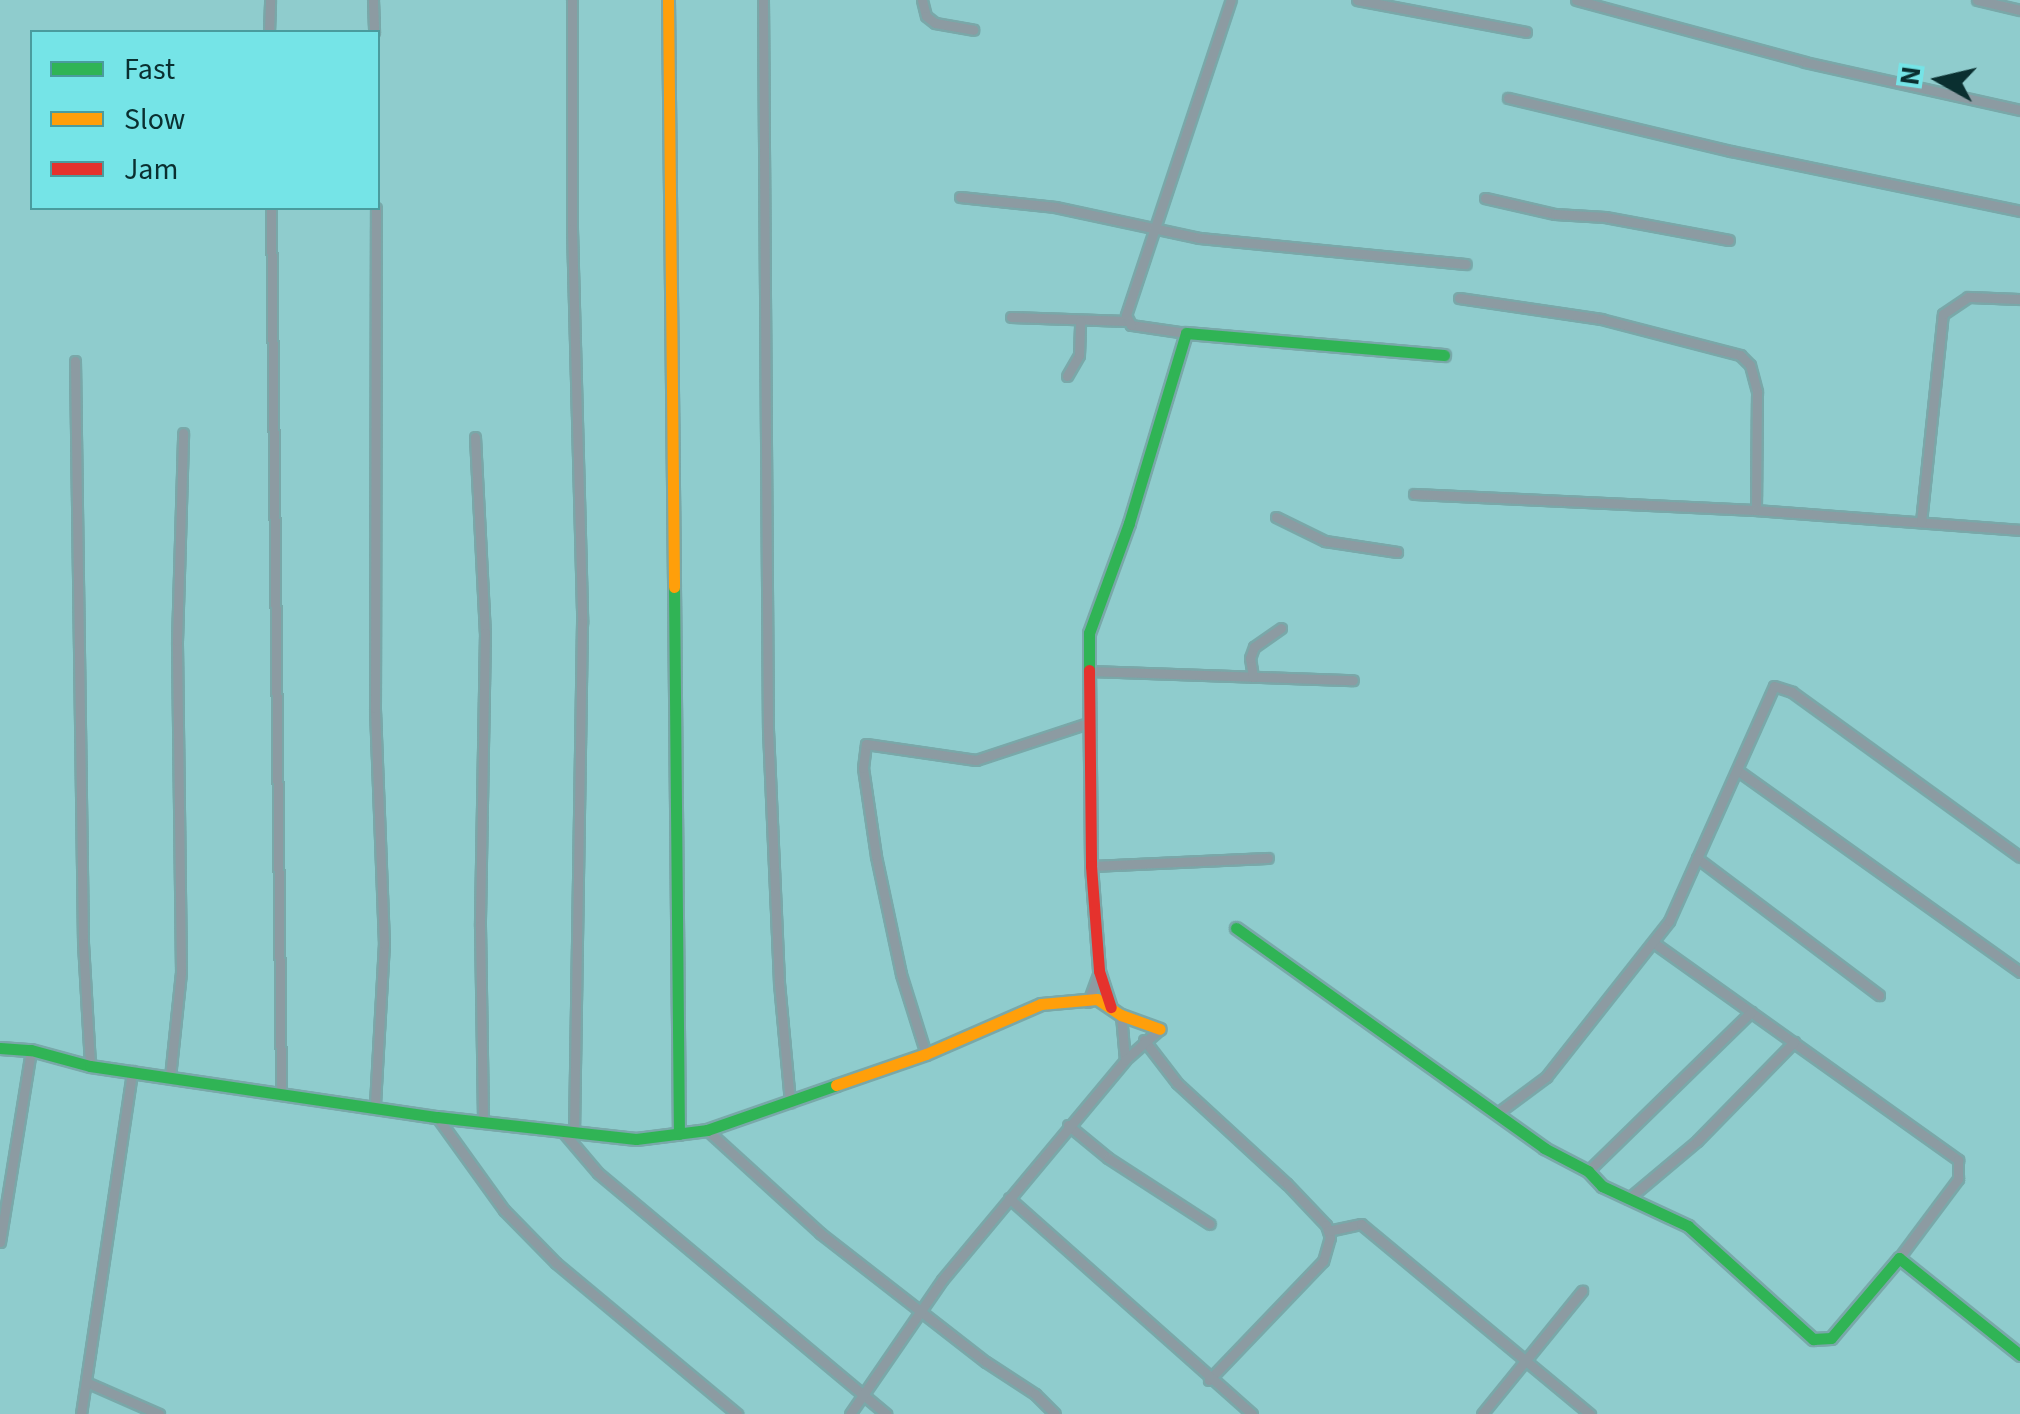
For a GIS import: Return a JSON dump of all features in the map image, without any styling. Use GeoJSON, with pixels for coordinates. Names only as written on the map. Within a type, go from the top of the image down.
{"type":"FeatureCollection","features":[{"type":"Feature","properties":{"kind":"street"},"geometry":{"type":"LineString","coordinates":[[269,30],[270,0]]}},
{"type":"Feature","properties":{"kind":"street"},"geometry":{"type":"LineString","coordinates":[[373,0],[374,30]]}},
{"type":"Feature","properties":{"kind":"street"},"geometry":{"type":"LineString","coordinates":[[572,0],[573,322],[582,623],[569,1133],[598,1172],[886,1414]]}},
{"type":"Feature","properties":{"kind":"street"},"geometry":{"type":"LineString","coordinates":[[668,0],[678,1134]]}},
{"type":"Feature","properties":{"kind":"street"},"geometry":{"type":"LineString","coordinates":[[763,0],[768,730],[780,984],[790,1102]]}},
{"type":"Feature","properties":{"kind":"street"},"geometry":{"type":"LineString","coordinates":[[922,0],[926,16],[935,23],[973,30]]}},
{"type":"Feature","properties":{"kind":"street"},"geometry":{"type":"LineString","coordinates":[[1126,321],[1152,230],[1231,0]]}},
{"type":"Feature","properties":{"kind":"street"},"geometry":{"type":"LineString","coordinates":[[1357,0],[1526,32]]}},
{"type":"Feature","properties":{"kind":"street"},"geometry":{"type":"LineString","coordinates":[[1576,0],[1805,62],[2020,110]]}},
{"type":"Feature","properties":{"kind":"street"},"geometry":{"type":"LineString","coordinates":[[1976,0],[2020,10]]}},
{"type":"Feature","properties":{"kind":"street"},"geometry":{"type":"LineString","coordinates":[[1508,98],[1732,151],[2020,212]]}},
{"type":"Feature","properties":{"kind":"street"},"geometry":{"type":"LineString","coordinates":[[960,197],[1055,207],[1152,230],[1466,264]]}},
{"type":"Feature","properties":{"kind":"street"},"geometry":{"type":"LineString","coordinates":[[1485,198],[1555,214],[1605,217],[1729,240]]}},
{"type":"Feature","properties":{"kind":"street"},"geometry":{"type":"LineString","coordinates":[[271,210],[281,1093]]}},
{"type":"Feature","properties":{"kind":"street"},"geometry":{"type":"LineString","coordinates":[[375,1104],[384,944],[376,708],[376,210]]}},
{"type":"Feature","properties":{"kind":"street"},"geometry":{"type":"LineString","coordinates":[[1921,522],[1944,314],[1968,297],[2020,299]]}},
{"type":"Feature","properties":{"kind":"street"},"geometry":{"type":"LineString","coordinates":[[1459,298],[1600,319],[1740,354],[1750,365],[1757,392],[1756,510]]}},
{"type":"Feature","properties":{"kind":"street"},"geometry":{"type":"LineString","coordinates":[[1012,317],[1126,321],[1186,333],[1444,355]]}},
{"type":"Feature","properties":{"kind":"street"},"geometry":{"type":"LineString","coordinates":[[1067,376],[1076,367],[1080,320]]}},
{"type":"Feature","properties":{"kind":"street"},"geometry":{"type":"LineString","coordinates":[[1125,1060],[1116,1011],[1099,971],[1091,866],[1089,633],[1129,523],[1186,333]]}},
{"type":"Feature","properties":{"kind":"street"},"geometry":{"type":"LineString","coordinates":[[76,361],[83,943],[90,1066]]}},
{"type":"Feature","properties":{"kind":"street"},"geometry":{"type":"LineString","coordinates":[[170,1077],[181,972],[177,624],[183,434]]}},
{"type":"Feature","properties":{"kind":"street"},"geometry":{"type":"LineString","coordinates":[[476,437],[485,633],[483,1123]]}},
{"type":"Feature","properties":{"kind":"street"},"geometry":{"type":"LineString","coordinates":[[1414,494],[1756,510],[2020,530]]}},
{"type":"Feature","properties":{"kind":"street"},"geometry":{"type":"LineString","coordinates":[[1276,516],[1325,540],[1397,552]]}},
{"type":"Feature","properties":{"kind":"street"},"geometry":{"type":"LineString","coordinates":[[1253,676],[1250,658],[1254,647],[1281,628]]}},
{"type":"Feature","properties":{"kind":"street"},"geometry":{"type":"LineString","coordinates":[[1090,672],[1353,680]]}},
{"type":"Feature","properties":{"kind":"street"},"geometry":{"type":"LineString","coordinates":[[1498,1112],[1546,1077],[1654,944],[1737,770],[1769,690],[1781,686],[2020,858]]}},
{"type":"Feature","properties":{"kind":"street"},"geometry":{"type":"LineString","coordinates":[[926,1054],[901,974],[876,856],[863,768],[866,744],[976,760],[1088,723]]}},
{"type":"Feature","properties":{"kind":"street"},"geometry":{"type":"LineString","coordinates":[[1737,770],[2020,972]]}},
{"type":"Feature","properties":{"kind":"street"},"geometry":{"type":"LineString","coordinates":[[1091,866],[1268,858]]}},
{"type":"Feature","properties":{"kind":"street"},"geometry":{"type":"LineString","coordinates":[[1697,858],[1879,995]]}},
{"type":"Feature","properties":{"kind":"street"},"geometry":{"type":"LineString","coordinates":[[1236,928],[1544,1148],[1588,1172],[1602,1186],[1688,1226],[1813,1339],[1831,1338],[1900,1258],[1958,1179],[1958,1160],[1654,944]]}},
{"type":"Feature","properties":{"kind":"street"},"geometry":{"type":"LineString","coordinates":[[1088,1002],[1099,971]]}},
{"type":"Feature","properties":{"kind":"street"},"geometry":{"type":"LineString","coordinates":[[0,1048],[31,1050],[90,1066],[375,1104],[437,1117],[619,1138],[707,1130],[843,1079],[926,1054],[1041,1004],[1097,999],[1160,1029]]}},
{"type":"Feature","properties":{"kind":"street"},"geometry":{"type":"LineString","coordinates":[[1588,1172],[1751,1012]]}},
{"type":"Feature","properties":{"kind":"street"},"geometry":{"type":"LineString","coordinates":[[850,1414],[942,1280],[1008,1198],[1125,1060],[1160,1029]]}},
{"type":"Feature","properties":{"kind":"street"},"geometry":{"type":"LineString","coordinates":[[1144,1040],[1177,1083],[1287,1184],[1328,1230],[1329,1250],[1324,1260],[1210,1380]]}},
{"type":"Feature","properties":{"kind":"street"},"geometry":{"type":"LineString","coordinates":[[1628,1199],[1696,1141],[1794,1042]]}},
{"type":"Feature","properties":{"kind":"street"},"geometry":{"type":"LineString","coordinates":[[0,1242],[31,1050]]}},
{"type":"Feature","properties":{"kind":"street"},"geometry":{"type":"LineString","coordinates":[[81,1414],[132,1071]]}},
{"type":"Feature","properties":{"kind":"street"},"geometry":{"type":"LineString","coordinates":[[437,1117],[504,1210],[556,1263],[737,1414]]}},
{"type":"Feature","properties":{"kind":"street"},"geometry":{"type":"LineString","coordinates":[[1068,1125],[1108,1158],[1210,1224]]}},
{"type":"Feature","properties":{"kind":"street"},"geometry":{"type":"LineString","coordinates":[[707,1130],[758,1182],[922,1313],[1035,1394],[1055,1414]]}},
{"type":"Feature","properties":{"kind":"street"},"geometry":{"type":"LineString","coordinates":[[1008,1198],[1252,1414]]}},
{"type":"Feature","properties":{"kind":"street"},"geometry":{"type":"LineString","coordinates":[[1328,1230],[1361,1224],[1590,1414]]}},
{"type":"Feature","properties":{"kind":"street"},"geometry":{"type":"LineString","coordinates":[[1900,1258],[2020,1355]]}},
{"type":"Feature","properties":{"kind":"street"},"geometry":{"type":"LineString","coordinates":[[1482,1414],[1582,1292]]}},
{"type":"Feature","properties":{"kind":"street"},"geometry":{"type":"LineString","coordinates":[[86,1382],[159,1414]]}},
{"type":"Feature","properties":{"kind":"traffic: fast"},"geometry":{"type":"LineString","coordinates":[[1089,670],[1089,633],[1129,523],[1186,333],[1444,355]]}},
{"type":"Feature","properties":{"kind":"traffic: fast"},"geometry":{"type":"LineString","coordinates":[[674,587],[679,1134]]}},
{"type":"Feature","properties":{"kind":"traffic: fast"},"geometry":{"type":"LineString","coordinates":[[1236,928],[1544,1148],[1588,1171],[1602,1186],[1688,1226],[1813,1339],[1831,1338],[1899,1258],[2020,1355]]}},
{"type":"Feature","properties":{"kind":"traffic: fast"},"geometry":{"type":"LineString","coordinates":[[0,1048],[31,1050],[90,1066],[437,1117],[636,1139],[707,1130],[836,1085]]}},
{"type":"Feature","properties":{"kind":"traffic: slow"},"geometry":{"type":"LineString","coordinates":[[668,0],[674,587]]}},
{"type":"Feature","properties":{"kind":"traffic: slow"},"geometry":{"type":"LineString","coordinates":[[836,1085],[926,1054],[1041,1004],[1097,999],[1121,1015],[1160,1029]]}},
{"type":"Feature","properties":{"kind":"traffic: jam"},"geometry":{"type":"LineString","coordinates":[[1089,670],[1091,866],[1099,971],[1111,1007]]}}]}
